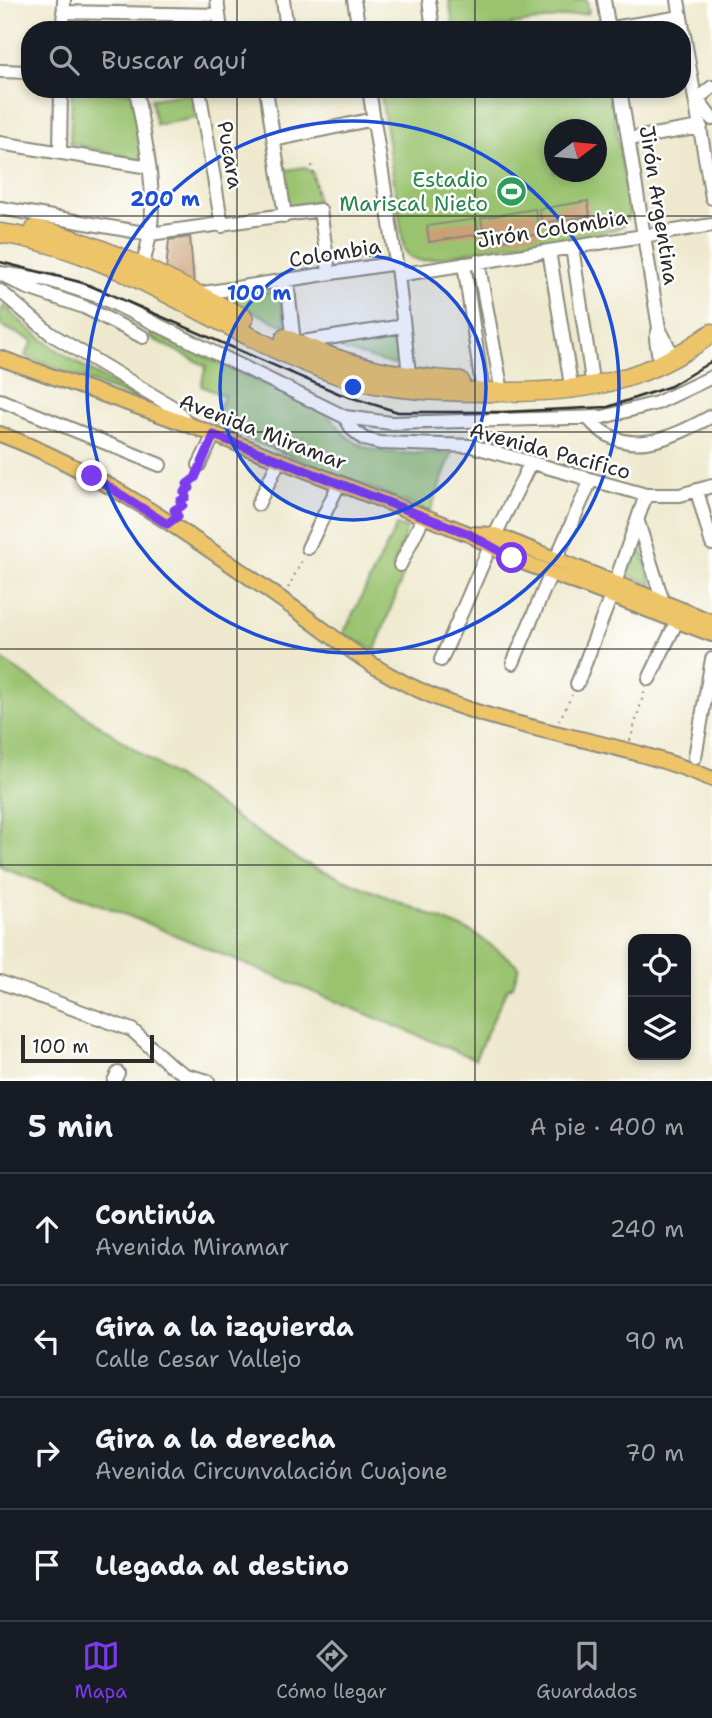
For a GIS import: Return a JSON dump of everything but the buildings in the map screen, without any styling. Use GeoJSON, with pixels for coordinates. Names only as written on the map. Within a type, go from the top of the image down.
{"type":"FeatureCollection","features":[{"type":"Feature","properties":{"kind":"highway"},"geometry":{"type":"LineString","coordinates":[[0,223],[74,238],[335,373],[410,384],[483,387],[572,385],[592,382],[666,357],[712,332]]}},
{"type":"Feature","properties":{"kind":"highway"},"geometry":{"type":"LineString","coordinates":[[0,233],[141,274],[197,295],[295,343],[410,384]]}},
{"type":"Feature","properties":{"kind":"highway"},"geometry":{"type":"LineString","coordinates":[[666,357],[712,321]]}},
{"type":"Feature","properties":{"kind":"main road","name":"Avenida Miramar"},"geometry":{"type":"LineString","coordinates":[[0,358],[187,424],[493,541],[712,634]]}},
{"type":"Feature","properties":{"kind":"main road"},"geometry":{"type":"LineString","coordinates":[[0,434],[51,453],[167,524],[386,673],[467,712],[626,752],[712,779]]}},
{"type":"Feature","properties":{"kind":"main road","name":"Avenida Miramar"},"geometry":{"type":"LineString","coordinates":[[613,590],[663,602],[712,622]]}},
{"type":"Feature","properties":{"kind":"street"},"geometry":{"type":"LineString","coordinates":[[217,0],[220,21]]}},
{"type":"Feature","properties":{"kind":"street"},"geometry":{"type":"LineString","coordinates":[[282,0],[286,21]]}},
{"type":"Feature","properties":{"kind":"street"},"geometry":{"type":"LineString","coordinates":[[354,0],[358,21]]}},
{"type":"Feature","properties":{"kind":"street"},"geometry":{"type":"LineString","coordinates":[[429,0],[432,21]]}},
{"type":"Feature","properties":{"kind":"street"},"geometry":{"type":"LineString","coordinates":[[604,0],[605,21]]}},
{"type":"Feature","properties":{"kind":"street"},"geometry":{"type":"LineString","coordinates":[[678,0],[682,21]]}},
{"type":"Feature","properties":{"kind":"street"},"geometry":{"type":"LineString","coordinates":[[64,6],[219,15]]}},
{"type":"Feature","properties":{"kind":"street"},"geometry":{"type":"LineString","coordinates":[[656,21],[681,17]]}},
{"type":"Feature","properties":{"kind":"street"},"geometry":{"type":"LineString","coordinates":[[691,68],[697,99],[706,123],[712,198]]}},
{"type":"Feature","properties":{"kind":"street"},"geometry":{"type":"LineString","coordinates":[[0,71],[21,72]]}},
{"type":"Feature","properties":{"kind":"street"},"geometry":{"type":"LineString","coordinates":[[697,99],[712,87]]}},
{"type":"Feature","properties":{"kind":"street"},"geometry":{"type":"LineString","coordinates":[[60,153],[61,98]]}},
{"type":"Feature","properties":{"kind":"street"},"geometry":{"type":"LineString","coordinates":[[138,98],[149,167],[153,217],[141,274]]}},
{"type":"Feature","properties":{"kind":"street","name":"Pucara"},"geometry":{"type":"LineString","coordinates":[[201,98],[222,226]]}},
{"type":"Feature","properties":{"kind":"street"},"geometry":{"type":"LineString","coordinates":[[267,98],[285,216]]}},
{"type":"Feature","properties":{"kind":"street"},"geometry":{"type":"LineString","coordinates":[[370,98],[397,269],[410,384]]}},
{"type":"Feature","properties":{"kind":"street","name":"Jirón Argentina"},"geometry":{"type":"LineString","coordinates":[[622,98],[666,357]]}},
{"type":"Feature","properties":{"kind":"street"},"geometry":{"type":"LineString","coordinates":[[274,140],[374,119]]}},
{"type":"Feature","properties":{"kind":"street"},"geometry":{"type":"LineString","coordinates":[[629,139],[706,123]]}},
{"type":"Feature","properties":{"kind":"street"},"geometry":{"type":"LineString","coordinates":[[0,143],[149,167]]}},
{"type":"Feature","properties":{"kind":"street"},"geometry":{"type":"LineString","coordinates":[[0,208],[150,234],[222,226],[320,210],[329,272]]}},
{"type":"Feature","properties":{"kind":"street","name":"Jirón Colombia"},"geometry":{"type":"LineString","coordinates":[[397,269],[464,264],[712,225]]}},
{"type":"Feature","properties":{"kind":"street"},"geometry":{"type":"LineString","coordinates":[[572,247],[592,382]]}},
{"type":"Feature","properties":{"kind":"street"},"geometry":{"type":"LineString","coordinates":[[549,251],[572,385]]}},
{"type":"Feature","properties":{"kind":"street"},"geometry":{"type":"LineString","coordinates":[[478,261],[502,387]]}},
{"type":"Feature","properties":{"kind":"street"},"geometry":{"type":"LineString","coordinates":[[464,264],[483,387]]}},
{"type":"Feature","properties":{"kind":"street","name":"Colombia"},"geometry":{"type":"LineString","coordinates":[[197,295],[329,272],[397,269]]}},
{"type":"Feature","properties":{"kind":"street"},"geometry":{"type":"LineString","coordinates":[[0,273],[25,287],[84,307],[143,337]]}},
{"type":"Feature","properties":{"kind":"street"},"geometry":{"type":"LineString","coordinates":[[0,273],[49,280],[101,297],[345,417],[391,423],[588,418],[649,406],[712,377]]}},
{"type":"Feature","properties":{"kind":"street"},"geometry":{"type":"LineString","coordinates":[[287,280],[295,343],[403,326]]}},
{"type":"Feature","properties":{"kind":"street"},"geometry":{"type":"LineString","coordinates":[[0,291],[51,334],[176,409],[187,424]]}},
{"type":"Feature","properties":{"kind":"street"},"geometry":{"type":"LineString","coordinates":[[0,400],[160,465]]}},
{"type":"Feature","properties":{"kind":"street"},"geometry":{"type":"LineString","coordinates":[[588,418],[601,433],[617,440],[645,443],[664,439],[712,416]]}},
{"type":"Feature","properties":{"kind":"street","name":"Avenida Pacifico"},"geometry":{"type":"LineString","coordinates":[[345,417],[352,429],[364,439],[380,443],[472,446],[590,482],[646,495],[670,497],[712,486]]}},
{"type":"Feature","properties":{"kind":"street"},"geometry":{"type":"LineString","coordinates":[[200,465],[214,435]]}},
{"type":"Feature","properties":{"kind":"street"},"geometry":{"type":"LineString","coordinates":[[258,504],[279,461]]}},
{"type":"Feature","properties":{"kind":"street"},"geometry":{"type":"LineString","coordinates":[[441,660],[530,464]]}},
{"type":"Feature","properties":{"kind":"street"},"geometry":{"type":"LineString","coordinates":[[513,663],[590,482]]}},
{"type":"Feature","properties":{"kind":"street"},"geometry":{"type":"LineString","coordinates":[[307,548],[340,484]]}},
{"type":"Feature","properties":{"kind":"street"},"geometry":{"type":"LineString","coordinates":[[697,491],[712,544]]}},
{"type":"Feature","properties":{"kind":"street"},"geometry":{"type":"LineString","coordinates":[[577,684],[646,495]]}},
{"type":"Feature","properties":{"kind":"street"},"geometry":{"type":"LineString","coordinates":[[400,565],[425,516]]}},
{"type":"Feature","properties":{"kind":"street"},"geometry":{"type":"LineString","coordinates":[[638,522],[663,602]]}},
{"type":"Feature","properties":{"kind":"street"},"geometry":{"type":"LineString","coordinates":[[649,679],[677,621]]}},
{"type":"Feature","properties":{"kind":"street"},"geometry":{"type":"LineString","coordinates":[[695,757],[712,659]]}},
{"type":"Feature","properties":{"kind":"street"},"geometry":{"type":"LineString","coordinates":[[0,982],[132,1030],[170,1065],[186,1075],[208,1081]]}},
{"type":"Feature","properties":{"kind":"path"},"geometry":{"type":"LineString","coordinates":[[312,165],[320,210]]}},
{"type":"Feature","properties":{"kind":"path"},"geometry":{"type":"LineString","coordinates":[[167,524],[178,516],[174,510],[183,505],[180,501],[186,497],[184,492],[190,488],[187,484],[195,478],[200,465]]}},
{"type":"Feature","properties":{"kind":"path"},"geometry":{"type":"LineString","coordinates":[[282,600],[307,548]]}},
{"type":"Feature","properties":{"kind":"path"},"geometry":{"type":"LineString","coordinates":[[626,752],[649,679]]}},
{"type":"Feature","properties":{"kind":"path"},"geometry":{"type":"LineString","coordinates":[[552,734],[577,684]]}},
{"type":"Feature","properties":{"kind":"green space"},"geometry":{"type":"Polygon","coordinates":[[[449,0],[587,0],[589,13],[537,21],[452,21],[449,0]]]}},
{"type":"Feature","properties":{"kind":"green space"},"geometry":{"type":"Polygon","coordinates":[[[72,98],[133,98],[143,154],[140,160],[70,143],[72,98]]]}},
{"type":"Feature","properties":{"kind":"green space"},"geometry":{"type":"Polygon","coordinates":[[[193,98],[196,118],[156,125],[151,99],[193,98]]]}},
{"type":"Feature","properties":{"kind":"green space","name":"Estadio Mariscal Nieto"},"geometry":{"type":"Polygon","coordinates":[[[381,98],[611,98],[630,213],[623,226],[614,230],[527,244],[526,242],[421,261],[410,257],[404,249],[381,98]]]}},
{"type":"Feature","properties":{"kind":"green space"},"geometry":{"type":"Polygon","coordinates":[[[304,167],[313,173],[317,201],[286,208],[280,171],[304,167]]]}},
{"type":"Feature","properties":{"kind":"green space"},"geometry":{"type":"Polygon","coordinates":[[[279,290],[286,327],[227,299],[279,290]]]}},
{"type":"Feature","properties":{"kind":"green space"},"geometry":{"type":"Polygon","coordinates":[[[4,305],[55,348],[152,406],[25,356],[33,341],[0,325],[0,314],[4,305]]]}},
{"type":"Feature","properties":{"kind":"green space"},"geometry":{"type":"Polygon","coordinates":[[[398,331],[402,355],[394,365],[323,344],[398,331]]]}},
{"type":"Feature","properties":{"kind":"green space"},"geometry":{"type":"Polygon","coordinates":[[[152,332],[322,411],[345,435],[360,445],[385,452],[452,453],[430,512],[213,425],[224,396],[201,386],[206,366],[149,337],[152,332]]]}},
{"type":"Feature","properties":{"kind":"green space"},"geometry":{"type":"Polygon","coordinates":[[[397,525],[407,528],[393,568],[403,576],[375,650],[343,634],[397,525]]]}},
{"type":"Feature","properties":{"kind":"green space"},"geometry":{"type":"Polygon","coordinates":[[[638,539],[653,586],[626,573],[638,539]]]}},
{"type":"Feature","properties":{"kind":"green space"},"geometry":{"type":"Polygon","coordinates":[[[0,658],[300,861],[474,933],[519,966],[513,986],[507,989],[475,1059],[117,911],[0,867],[0,658]]]}},
{"type":"Feature","properties":{"kind":"railway"},"geometry":{"type":"LineString","coordinates":[[0,262],[84,283],[340,394],[398,412],[503,412],[608,407],[671,386],[712,361]]}},
{"type":"Feature","properties":{"kind":"place","name":"Estadio Mariscal Nieto"},"geometry":{"type":"Point","coordinates":[511,192]}},
{"type":"Feature","properties":{"kind":"route"},"geometry":{"type":"LineString","coordinates":[[92,476],[167,524],[178,516],[174,510],[183,505],[180,501],[186,497],[184,492],[190,488],[187,484],[195,478],[214,435],[469,534],[512,558]]}}]}
